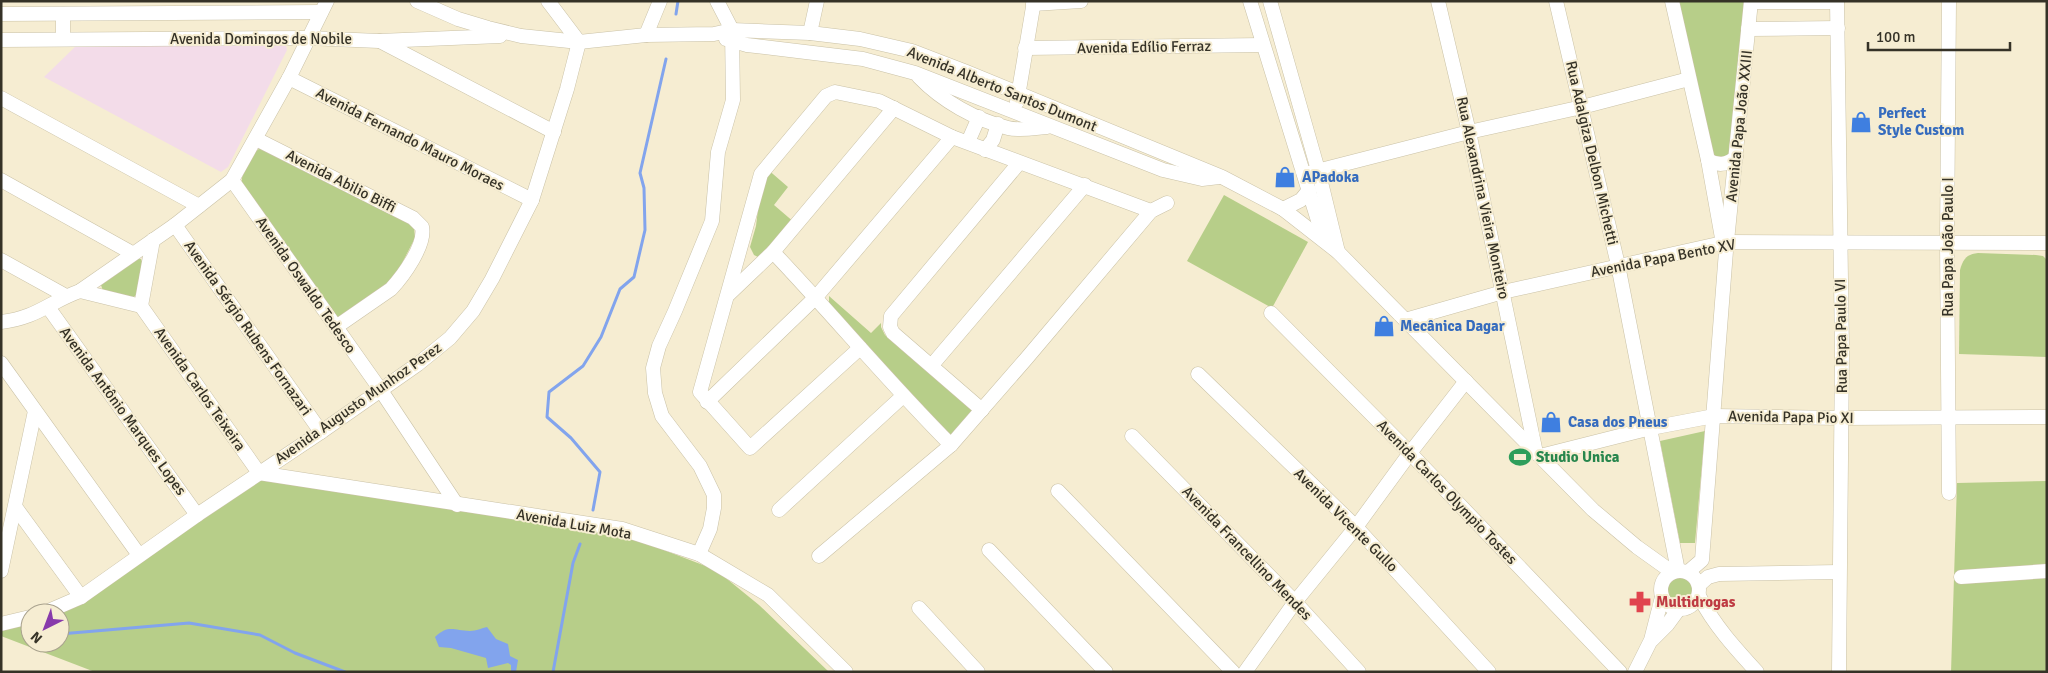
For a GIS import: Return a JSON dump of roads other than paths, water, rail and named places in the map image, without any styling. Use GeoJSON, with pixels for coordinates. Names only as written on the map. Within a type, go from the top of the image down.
{"type":"FeatureCollection","features":[{"type":"Feature","properties":{"kind":"street"},"geometry":{"type":"LineString","coordinates":[[548,1],[579,42]]}},
{"type":"Feature","properties":{"kind":"street"},"geometry":{"type":"LineString","coordinates":[[646,35],[660,1]]}},
{"type":"Feature","properties":{"kind":"street"},"geometry":{"type":"LineString","coordinates":[[699,554],[710,529],[714,496],[700,466],[662,416],[654,393],[653,368],[659,346],[712,221],[718,152],[733,100],[733,36],[717,1]]}},
{"type":"Feature","properties":{"kind":"street"},"geometry":{"type":"LineString","coordinates":[[810,33],[817,1]]}},
{"type":"Feature","properties":{"kind":"street"},"geometry":{"type":"LineString","coordinates":[[985,150],[1016,112],[1034,3],[1081,1]]}},
{"type":"Feature","properties":{"kind":"street"},"geometry":{"type":"LineString","coordinates":[[1250,1],[1263,45],[1311,172],[1338,252]]}},
{"type":"Feature","properties":{"kind":"street"},"geometry":{"type":"LineString","coordinates":[[1270,1],[1311,172],[1309,190],[1324,240]]}},
{"type":"Feature","properties":{"kind":"street","name":"Rua Alexandrina Vieira Monteiro"},"geometry":{"type":"LineString","coordinates":[[1438,1],[1469,132],[1538,455]]}},
{"type":"Feature","properties":{"kind":"street","name":"Rua Adalgiza Delbon Michetti"},"geometry":{"type":"LineString","coordinates":[[1556,1],[1618,265],[1679,572]]}},
{"type":"Feature","properties":{"kind":"street"},"geometry":{"type":"LineString","coordinates":[[1672,1],[1725,245]]}},
{"type":"Feature","properties":{"kind":"street"},"geometry":{"type":"LineString","coordinates":[[1751,2],[1837,1]]}},
{"type":"Feature","properties":{"kind":"street","name":"Rua Papa Paulo VI"},"geometry":{"type":"LineString","coordinates":[[1837,1],[1842,418],[1839,672]]}},
{"type":"Feature","properties":{"kind":"street","name":"Rua Papa João Paulo I"},"geometry":{"type":"LineString","coordinates":[[1949,1],[1947,241],[1949,493]]}},
{"type":"Feature","properties":{"kind":"street","name":"Avenida Alberto Santos Dumont"},"geometry":{"type":"LineString","coordinates":[[422,2],[458,19],[521,36],[579,42],[646,35],[714,34],[863,59],[915,72],[1163,170],[1202,179],[1222,177]]}},
{"type":"Feature","properties":{"kind":"street","name":"Avenida Papa João XXIII"},"geometry":{"type":"LineString","coordinates":[[1679,572],[1702,560],[1725,245],[1736,157],[1751,2]]}},
{"type":"Feature","properties":{"kind":"street"},"geometry":{"type":"LineString","coordinates":[[1,322],[23,318],[80,291],[132,253],[175,225],[232,180],[289,78],[324,7]]}},
{"type":"Feature","properties":{"kind":"street","name":"Avenida Domingos de Nobile"},"geometry":{"type":"LineString","coordinates":[[1,14],[324,7]]}},
{"type":"Feature","properties":{"kind":"street"},"geometry":{"type":"LineString","coordinates":[[63,14],[63,39]]}},
{"type":"Feature","properties":{"kind":"street"},"geometry":{"type":"LineString","coordinates":[[1748,29],[1838,28]]}},
{"type":"Feature","properties":{"kind":"street","name":"Avenida Alberto Santos Dumont"},"geometry":{"type":"LineString","coordinates":[[733,36],[810,33],[860,39],[912,51],[1222,177],[1283,209],[1338,252],[1593,510],[1637,547],[1679,572]]}},
{"type":"Feature","properties":{"kind":"street","name":"Avenida Domingos de Nobile"},"geometry":{"type":"LineString","coordinates":[[1,40],[308,38],[379,41],[521,36]]}},
{"type":"Feature","properties":{"kind":"street"},"geometry":{"type":"LineString","coordinates":[[379,41],[554,132]]}},
{"type":"Feature","properties":{"kind":"street","name":"Avenida Augusto Munhoz Perez"},"geometry":{"type":"LineString","coordinates":[[67,603],[81,597],[197,515],[321,432],[418,364],[450,338],[473,311],[508,250],[532,200],[567,89],[579,42]]}},
{"type":"Feature","properties":{"kind":"street","name":"Avenida Edílio Ferraz"},"geometry":{"type":"LineString","coordinates":[[1026,48],[1263,45]]}},
{"type":"Feature","properties":{"kind":"street"},"geometry":{"type":"LineString","coordinates":[[953,105],[964,71]]}},
{"type":"Feature","properties":{"kind":"street"},"geometry":{"type":"LineString","coordinates":[[915,72],[932,90],[953,105],[979,117],[1003,126],[1051,126]]}},
{"type":"Feature","properties":{"kind":"street","name":"Avenida Fernando Mauro Moraes"},"geometry":{"type":"LineString","coordinates":[[289,78],[532,200]]}},
{"type":"Feature","properties":{"kind":"street"},"geometry":{"type":"LineString","coordinates":[[1311,172],[1469,132],[1582,107],[1689,79]]}},
{"type":"Feature","properties":{"kind":"street"},"geometry":{"type":"LineString","coordinates":[[860,348],[750,448],[700,392],[729,294],[761,174],[826,96],[836,92],[879,101],[952,137],[1151,211]]}},
{"type":"Feature","properties":{"kind":"street"},"geometry":{"type":"LineString","coordinates":[[1,98],[199,206]]}},
{"type":"Feature","properties":{"kind":"street"},"geometry":{"type":"LineString","coordinates":[[729,294],[773,252],[894,108]]}},
{"type":"Feature","properties":{"kind":"street"},"geometry":{"type":"LineString","coordinates":[[968,142],[979,117]]}},
{"type":"Feature","properties":{"kind":"street"},"geometry":{"type":"LineString","coordinates":[[707,402],[816,297],[952,137]]}},
{"type":"Feature","properties":{"kind":"street","name":"Avenida Abilio Biffi"},"geometry":{"type":"LineString","coordinates":[[256,139],[416,219],[422,227],[422,239],[398,281],[391,289],[336,327]]}},
{"type":"Feature","properties":{"kind":"street"},"geometry":{"type":"LineString","coordinates":[[1708,160],[1721,164],[1728,163],[1736,157]]}},
{"type":"Feature","properties":{"kind":"street"},"geometry":{"type":"LineString","coordinates":[[982,410],[893,333],[890,327],[891,316],[1019,162]]}},
{"type":"Feature","properties":{"kind":"street"},"geometry":{"type":"LineString","coordinates":[[1,180],[132,253]]}},
{"type":"Feature","properties":{"kind":"street","name":"Avenida Oswaldo Tedesco"},"geometry":{"type":"LineString","coordinates":[[232,180],[380,390],[458,505]]}},
{"type":"Feature","properties":{"kind":"street"},"geometry":{"type":"LineString","coordinates":[[932,365],[1085,185]]}},
{"type":"Feature","properties":{"kind":"street"},"geometry":{"type":"LineString","coordinates":[[1283,209],[1301,200],[1309,190]]}},
{"type":"Feature","properties":{"kind":"street"},"geometry":{"type":"LineString","coordinates":[[819,556],[951,445],[1151,211],[1167,203]]}},
{"type":"Feature","properties":{"kind":"street","name":"Avenida Sérgio Rubens Fornazari"},"geometry":{"type":"LineString","coordinates":[[175,225],[321,432]]}},
{"type":"Feature","properties":{"kind":"street"},"geometry":{"type":"LineString","coordinates":[[80,291],[141,306],[153,240]]}},
{"type":"Feature","properties":{"kind":"street","name":"Avenida Papa Bento XV"},"geometry":{"type":"LineString","coordinates":[[1405,320],[1503,292],[1618,265],[1725,245],[1947,241],[2047,243]]}},
{"type":"Feature","properties":{"kind":"street"},"geometry":{"type":"LineString","coordinates":[[773,252],[816,297],[903,396],[951,445]]}},
{"type":"Feature","properties":{"kind":"street"},"geometry":{"type":"LineString","coordinates":[[739,254],[759,265]]}},
{"type":"Feature","properties":{"kind":"street"},"geometry":{"type":"LineString","coordinates":[[1,260],[66,296]]}},
{"type":"Feature","properties":{"kind":"street","name":"Avenida Carlos Teixeira"},"geometry":{"type":"LineString","coordinates":[[141,306],[259,473]]}},
{"type":"Feature","properties":{"kind":"street","name":"Avenida Antônio Marques Lopes"},"geometry":{"type":"LineString","coordinates":[[48,307],[197,515]]}},
{"type":"Feature","properties":{"kind":"street","name":"Avenida Carlos Olympio Tostes"},"geometry":{"type":"LineString","coordinates":[[1271,313],[1410,453],[1620,672]]}},
{"type":"Feature","properties":{"kind":"street"},"geometry":{"type":"LineString","coordinates":[[1,362],[139,556]]}},
{"type":"Feature","properties":{"kind":"street","name":"Avenida Vicente Gullo"},"geometry":{"type":"LineString","coordinates":[[1198,374],[1356,528],[1489,672]]}},
{"type":"Feature","properties":{"kind":"street"},"geometry":{"type":"LineString","coordinates":[[1245,672],[1295,602],[1356,528],[1410,453],[1466,381]]}},
{"type":"Feature","properties":{"kind":"street"},"geometry":{"type":"LineString","coordinates":[[779,510],[903,396]]}},
{"type":"Feature","properties":{"kind":"street"},"geometry":{"type":"LineString","coordinates":[[1,571],[16,508],[35,411]]}},
{"type":"Feature","properties":{"kind":"street","name":"Avenida Papa Pio XI"},"geometry":{"type":"LineString","coordinates":[[1538,455],[1651,428],[1714,416],[1949,419],[2047,417]]}},
{"type":"Feature","properties":{"kind":"street","name":"Avenida Francellino Mendes"},"geometry":{"type":"LineString","coordinates":[[1132,436],[1295,602],[1359,672]]}},
{"type":"Feature","properties":{"kind":"street","name":"Avenida Luiz Mota"},"geometry":{"type":"LineString","coordinates":[[259,473],[622,529],[699,554],[768,595],[846,672]]}},
{"type":"Feature","properties":{"kind":"street"},"geometry":{"type":"LineString","coordinates":[[1058,491],[1233,672]]}},
{"type":"Feature","properties":{"kind":"street"},"geometry":{"type":"LineString","coordinates":[[16,508],[81,597]]}},
{"type":"Feature","properties":{"kind":"street","name":"Avenida Alberto Santos Dumont"},"geometry":{"type":"LineString","coordinates":[[1637,547],[1657,577],[1661,592]]}},
{"type":"Feature","properties":{"kind":"street"},"geometry":{"type":"LineString","coordinates":[[989,550],[1106,672]]}},
{"type":"Feature","properties":{"kind":"street"},"geometry":{"type":"LineString","coordinates":[[1961,578],[2047,571]]}},
{"type":"Feature","properties":{"kind":"street"},"geometry":{"type":"LineString","coordinates":[[1634,672],[1651,640],[1663,581],[1679,572],[1697,580],[1708,614],[1728,640],[1757,672]]}},
{"type":"Feature","properties":{"kind":"street"},"geometry":{"type":"LineString","coordinates":[[1651,640],[1681,609],[1693,605],[1708,577],[1719,574],[1839,572]]}},
{"type":"Feature","properties":{"kind":"street"},"geometry":{"type":"LineString","coordinates":[[1661,592],[1668,606],[1681,609],[1701,620],[1728,640]]}},
{"type":"Feature","properties":{"kind":"street"},"geometry":{"type":"LineString","coordinates":[[919,608],[978,672]]}},
{"type":"Feature","properties":{"kind":"street"},"geometry":{"type":"LineString","coordinates":[[1,624],[20,619]]}},
{"type":"Feature","properties":{"kind":"water"},"geometry":{"type":"Polygon","coordinates":[[[487,627],[496,639],[508,644],[510,656],[518,660],[516,672],[511,672],[511,665],[508,663],[488,668],[486,658],[451,648],[439,647],[435,637],[448,629],[472,631],[487,627]]]}},
{"type":"Feature","properties":{"kind":"waterway"},"geometry":{"type":"LineString","coordinates":[[676,14],[678,1]]}},
{"type":"Feature","properties":{"kind":"waterway"},"geometry":{"type":"LineString","coordinates":[[593,510],[600,472],[571,438],[547,417],[549,392],[583,366],[601,337],[620,289],[634,277],[645,230],[644,188],[640,173],[666,59]]}},
{"type":"Feature","properties":{"kind":"waterway"},"geometry":{"type":"LineString","coordinates":[[553,672],[573,563],[580,544]]}},
{"type":"Feature","properties":{"kind":"waterway"},"geometry":{"type":"LineString","coordinates":[[70,633],[189,623],[260,635],[295,653],[345,672]]}},
{"type":"Feature","properties":{"kind":"place","name":"Perfect Style Custom"},"geometry":{"type":"Point","coordinates":[1861,122]}},
{"type":"Feature","properties":{"kind":"place","name":"APadoka"},"geometry":{"type":"Point","coordinates":[1285,177]}},
{"type":"Feature","properties":{"kind":"place","name":"Mecânica Dagar"},"geometry":{"type":"Point","coordinates":[1384,326]}},
{"type":"Feature","properties":{"kind":"place","name":"Casa dos Pneus"},"geometry":{"type":"Point","coordinates":[1551,422]}},
{"type":"Feature","properties":{"kind":"place","name":"Studio Unica"},"geometry":{"type":"Point","coordinates":[1520,457]}},
{"type":"Feature","properties":{"kind":"place","name":"Multidrogas"},"geometry":{"type":"Point","coordinates":[1640,602]}}]}
